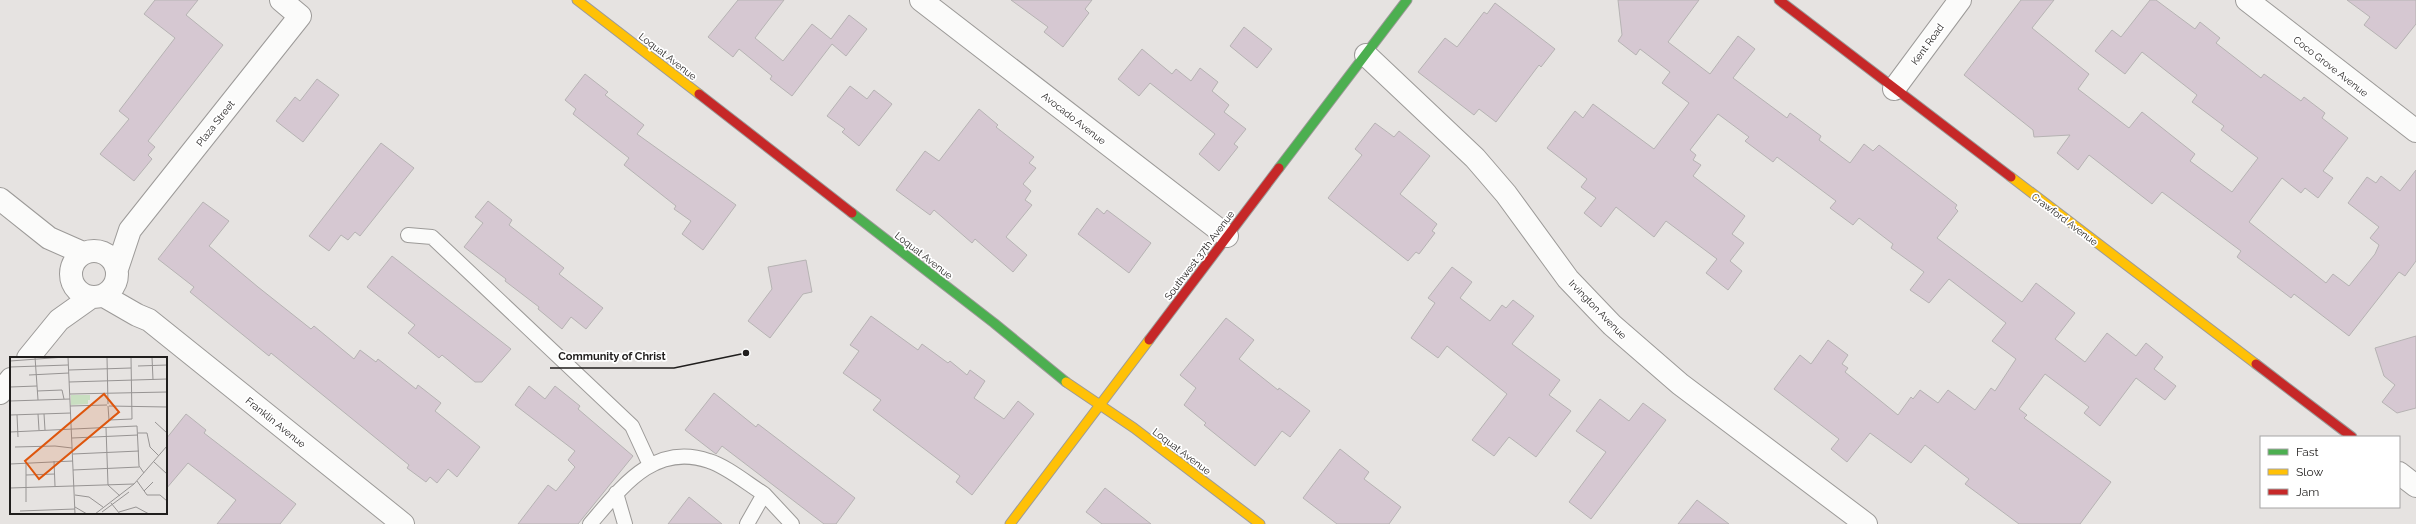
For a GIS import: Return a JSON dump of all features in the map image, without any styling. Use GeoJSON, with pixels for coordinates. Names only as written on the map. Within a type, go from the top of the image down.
{"type":"FeatureCollection","features":[{"type":"Feature","properties":{"kind":"street","name":"Plaza Street"},"geometry":{"type":"LineString","coordinates":[[117,273],[130,230],[300,16],[281,0]]}},
{"type":"Feature","properties":{"kind":"street","name":"Loquat Avenue"},"geometry":{"type":"LineString","coordinates":[[577,0],[994,323],[1072,387],[1134,428],[1260,524]]}},
{"type":"Feature","properties":{"kind":"street","name":"Avocado Avenue"},"geometry":{"type":"LineString","coordinates":[[921,0],[1227,236]]}},
{"type":"Feature","properties":{"kind":"street","name":"Southwest 37th Avenue"},"geometry":{"type":"LineString","coordinates":[[1010,524],[1407,0]]}},
{"type":"Feature","properties":{"kind":"street","name":"Crawford Avenue"},"geometry":{"type":"LineString","coordinates":[[1779,0],[2351,436]]}},
{"type":"Feature","properties":{"kind":"street","name":"Kent Road"},"geometry":{"type":"LineString","coordinates":[[1894,89],[1960,0]]}},
{"type":"Feature","properties":{"kind":"street","name":"Coco Grove Avenue"},"geometry":{"type":"LineString","coordinates":[[2247,0],[2416,131]]}},
{"type":"Feature","properties":{"kind":"street","name":"Irvington Avenue"},"geometry":{"type":"LineString","coordinates":[[1366,56],[1475,158],[1506,194],[1568,279],[1612,325],[1680,384],[1866,524]]}},
{"type":"Feature","properties":{"kind":"street"},"geometry":{"type":"LineString","coordinates":[[0,199],[49,238],[89,252],[109,256],[117,273],[115,285],[59,320],[29,357]]}},
{"type":"Feature","properties":{"kind":"street","name":"Plaza Street"},"geometry":{"type":"LineString","coordinates":[[89,252],[130,230]]}},
{"type":"Feature","properties":{"kind":"street"},"geometry":{"type":"LineString","coordinates":[[49,238],[78,292],[97,297]]}},
{"type":"Feature","properties":{"kind":"street"},"geometry":{"type":"LineString","coordinates":[[59,320],[74,262],[89,252]]}},
{"type":"Feature","properties":{"kind":"street","name":"Franklin Avenue"},"geometry":{"type":"LineString","coordinates":[[117,273],[149,320]]}},
{"type":"Feature","properties":{"kind":"street","name":"Franklin Avenue"},"geometry":{"type":"LineString","coordinates":[[97,297],[149,320],[403,524]]}},
{"type":"Feature","properties":{"kind":"street"},"geometry":{"type":"LineString","coordinates":[[0,393],[10,380]]}},
{"type":"Feature","properties":{"kind":"street"},"geometry":{"type":"LineString","coordinates":[[2400,474],[2416,486]]}},
{"type":"Feature","properties":{"kind":"lane"},"geometry":{"type":"LineString","coordinates":[[408,235],[432,237],[632,426],[650,465]]}},
{"type":"Feature","properties":{"kind":"lane"},"geometry":{"type":"LineString","coordinates":[[590,524],[625,483],[650,465],[685,455],[711,461],[764,494],[792,524]]}},
{"type":"Feature","properties":{"kind":"lane"},"geometry":{"type":"LineString","coordinates":[[616,493],[626,524]]}},
{"type":"Feature","properties":{"kind":"lane"},"geometry":{"type":"LineString","coordinates":[[747,524],[764,494]]}},
{"type":"Feature","properties":{"kind":"building"},"geometry":{"type":"Polygon","coordinates":[[[155,0],[198,0],[186,15],[223,45],[148,141],[155,147],[148,155],[152,159],[134,181],[100,154],[129,119],[119,111],[175,38],[144,14],[155,0]]]}},
{"type":"Feature","properties":{"kind":"building"},"geometry":{"type":"Polygon","coordinates":[[[738,0],[784,0],[755,38],[783,61],[812,24],[831,39],[849,15],[867,29],[846,56],[832,44],[792,96],[770,79],[772,76],[739,49],[733,57],[708,37],[738,0]]]}},
{"type":"Feature","properties":{"kind":"building"},"geometry":{"type":"Polygon","coordinates":[[[1011,0],[1092,0],[1085,9],[1089,13],[1063,47],[1044,32],[1048,27],[1011,0]]]}},
{"type":"Feature","properties":{"kind":"building"},"geometry":{"type":"Polygon","coordinates":[[[1618,0],[1699,0],[1668,42],[1710,74],[1738,36],[1755,49],[1733,78],[1787,118],[1790,113],[1821,136],[1819,140],[1850,163],[1864,144],[1873,151],[1879,145],[1957,205],[1955,208],[1958,211],[1937,238],[2022,302],[2036,283],[2075,313],[2055,339],[2085,362],[2107,333],[2136,356],[2146,343],[2163,357],[2154,369],[2176,386],[2165,400],[2136,378],[2100,426],[2084,413],[2089,407],[2045,374],[2019,409],[2027,415],[2024,418],[2111,482],[2080,524],[2019,524],[1965,484],[1969,479],[1925,445],[1911,463],[1870,433],[1847,462],[1831,449],[1839,439],[1774,389],[1800,355],[1811,364],[1828,340],[1848,355],[1842,364],[1848,368],[1845,372],[1898,415],[1911,397],[1913,399],[1920,390],[1938,403],[1948,390],[1975,410],[1991,388],[1995,391],[2016,359],[1992,341],[2006,323],[1949,279],[1929,303],[1910,290],[1924,272],[1891,248],[1893,244],[1859,218],[1853,225],[1830,208],[1836,201],[1777,157],[1773,162],[1745,141],[1749,137],[1718,114],[1690,150],[1696,155],[1693,160],[1701,165],[1693,176],[1745,216],[1732,234],[1744,243],[1730,261],[1742,271],[1728,290],[1706,273],[1717,259],[1666,221],[1654,237],[1616,207],[1601,227],[1584,213],[1596,198],[1581,187],[1587,179],[1547,148],[1575,111],[1583,118],[1593,104],[1654,149],[1689,103],[1662,83],[1670,72],[1640,49],[1636,55],[1618,41],[1622,35],[1618,0]]]}},
{"type":"Feature","properties":{"kind":"building"},"geometry":{"type":"Polygon","coordinates":[[[2021,0],[2054,0],[2032,28],[2089,74],[2078,89],[2129,128],[2142,112],[2195,154],[2190,161],[2232,192],[2258,158],[2221,130],[2224,126],[2192,102],[2197,95],[2142,52],[2125,74],[2095,51],[2112,30],[2121,37],[2150,0],[2156,0],[2195,29],[2200,22],[2220,38],[2216,43],[2261,78],[2264,74],[2301,101],[2304,97],[2325,113],[2322,118],[2348,138],[2323,171],[2333,178],[2318,198],[2305,188],[2301,193],[2282,178],[2249,222],[2326,283],[2333,274],[2349,286],[2375,254],[2379,245],[2370,238],[2379,227],[2348,203],[2367,177],[2376,183],[2381,176],[2400,191],[2416,170],[2416,261],[2405,276],[2399,272],[2349,336],[2294,294],[2291,298],[2237,257],[2241,251],[2162,192],[2152,204],[2089,155],[2078,170],[2057,153],[2070,135],[2034,137],[2033,130],[1964,75],[2021,0]]]}},
{"type":"Feature","properties":{"kind":"building"},"geometry":{"type":"Polygon","coordinates":[[[2347,0],[2416,0],[2416,24],[2396,49],[2364,25],[2370,17],[2347,0]]]}},
{"type":"Feature","properties":{"kind":"building"},"geometry":{"type":"Polygon","coordinates":[[[1495,3],[1555,49],[1541,67],[1539,65],[1496,122],[1479,109],[1474,115],[1418,72],[1445,38],[1457,47],[1484,12],[1487,14],[1495,3]]]}},
{"type":"Feature","properties":{"kind":"building"},"geometry":{"type":"Polygon","coordinates":[[[1244,27],[1272,49],[1257,68],[1230,46],[1244,27]]]}},
{"type":"Feature","properties":{"kind":"building"},"geometry":{"type":"Polygon","coordinates":[[[1142,49],[1172,74],[1176,69],[1191,81],[1200,68],[1218,82],[1212,91],[1229,105],[1224,112],[1246,129],[1234,144],[1238,147],[1219,171],[1199,154],[1215,134],[1150,83],[1139,96],[1118,79],[1142,49]]]}},
{"type":"Feature","properties":{"kind":"building"},"geometry":{"type":"Polygon","coordinates":[[[585,74],[608,92],[605,95],[644,125],[637,134],[736,205],[703,250],[682,234],[691,221],[674,209],[676,206],[624,165],[629,158],[573,114],[576,109],[565,100],[585,74]]]}},
{"type":"Feature","properties":{"kind":"building"},"geometry":{"type":"Polygon","coordinates":[[[317,79],[339,95],[303,142],[276,121],[295,97],[300,101],[317,79]]]}},
{"type":"Feature","properties":{"kind":"building"},"geometry":{"type":"Polygon","coordinates":[[[850,86],[867,99],[874,90],[892,104],[859,146],[842,132],[845,129],[827,116],[850,86]]]}},
{"type":"Feature","properties":{"kind":"building"},"geometry":{"type":"Polygon","coordinates":[[[979,109],[998,125],[996,127],[1034,157],[1029,163],[1036,168],[1023,184],[1031,191],[1025,200],[1032,205],[1006,237],[1027,255],[1013,272],[975,239],[972,243],[934,210],[930,215],[896,190],[925,151],[939,161],[979,109]]]}},
{"type":"Feature","properties":{"kind":"building"},"geometry":{"type":"Polygon","coordinates":[[[1375,123],[1394,137],[1399,131],[1430,156],[1400,194],[1437,224],[1432,231],[1435,233],[1419,254],[1416,252],[1408,261],[1328,198],[1362,155],[1355,149],[1375,123]]]}},
{"type":"Feature","properties":{"kind":"building"},"geometry":{"type":"Polygon","coordinates":[[[381,143],[414,168],[360,236],[355,232],[348,240],[341,235],[329,251],[309,236],[381,143]]]}},
{"type":"Feature","properties":{"kind":"building"},"geometry":{"type":"Polygon","coordinates":[[[488,201],[512,220],[509,225],[564,268],[559,274],[603,308],[586,329],[571,317],[562,329],[538,309],[539,307],[505,281],[506,279],[464,247],[483,223],[475,217],[488,201]]]}},
{"type":"Feature","properties":{"kind":"building"},"geometry":{"type":"Polygon","coordinates":[[[203,202],[229,221],[209,246],[311,329],[314,326],[354,359],[360,350],[376,362],[378,359],[416,389],[418,385],[441,403],[435,411],[480,447],[457,477],[448,469],[437,483],[430,477],[426,482],[407,468],[409,465],[271,353],[269,356],[190,292],[194,287],[158,259],[203,202]]]}},
{"type":"Feature","properties":{"kind":"building"},"geometry":{"type":"Polygon","coordinates":[[[1097,208],[1104,214],[1107,210],[1151,243],[1129,273],[1078,234],[1097,208]]]}},
{"type":"Feature","properties":{"kind":"building"},"geometry":{"type":"Polygon","coordinates":[[[392,256],[511,349],[482,382],[475,382],[442,355],[439,358],[408,333],[415,325],[367,287],[392,256]]]}},
{"type":"Feature","properties":{"kind":"building"},"geometry":{"type":"Polygon","coordinates":[[[806,260],[812,292],[803,294],[770,338],[748,321],[772,289],[768,267],[806,260]]]}},
{"type":"Feature","properties":{"kind":"building"},"geometry":{"type":"Polygon","coordinates":[[[1452,267],[1472,282],[1460,298],[1490,321],[1502,305],[1506,308],[1513,300],[1534,316],[1512,344],[1560,380],[1549,395],[1571,411],[1536,457],[1509,437],[1494,456],[1472,440],[1507,394],[1447,346],[1438,358],[1411,338],[1435,303],[1428,298],[1452,267]]]}},
{"type":"Feature","properties":{"kind":"building"},"geometry":{"type":"Polygon","coordinates":[[[871,316],[918,350],[922,344],[948,363],[950,361],[967,375],[970,370],[985,381],[974,398],[1004,419],[1018,401],[1034,414],[972,495],[956,482],[960,476],[873,410],[881,400],[843,373],[859,351],[850,345],[871,316]]]}},
{"type":"Feature","properties":{"kind":"building"},"geometry":{"type":"Polygon","coordinates":[[[1226,318],[1254,340],[1239,359],[1278,390],[1279,388],[1310,411],[1290,437],[1282,431],[1255,466],[1204,425],[1206,423],[1184,405],[1196,388],[1180,375],[1226,318]]]}},
{"type":"Feature","properties":{"kind":"building"},"geometry":{"type":"Polygon","coordinates":[[[2416,336],[2416,408],[2397,413],[2382,402],[2395,385],[2384,376],[2375,348],[2416,336]]]}},
{"type":"Feature","properties":{"kind":"building"},"geometry":{"type":"Polygon","coordinates":[[[529,386],[545,399],[555,386],[580,406],[578,409],[633,456],[578,524],[518,524],[548,485],[556,491],[575,467],[568,460],[575,451],[515,405],[529,386]]]}},
{"type":"Feature","properties":{"kind":"building"},"geometry":{"type":"Polygon","coordinates":[[[714,393],[756,427],[758,424],[855,498],[836,524],[824,524],[722,446],[716,454],[685,430],[714,393]]]}},
{"type":"Feature","properties":{"kind":"building"},"geometry":{"type":"Polygon","coordinates":[[[1600,399],[1629,421],[1643,403],[1666,420],[1591,519],[1569,502],[1606,452],[1576,431],[1600,399]]]}},
{"type":"Feature","properties":{"kind":"building"},"geometry":{"type":"Polygon","coordinates":[[[186,414],[206,430],[204,433],[296,504],[280,524],[217,524],[236,500],[188,463],[167,488],[167,438],[186,414]]]}},
{"type":"Feature","properties":{"kind":"building"},"geometry":{"type":"Polygon","coordinates":[[[1340,449],[1369,472],[1364,479],[1401,507],[1389,524],[1337,524],[1303,498],[1340,449]]]}},
{"type":"Feature","properties":{"kind":"building"},"geometry":{"type":"Polygon","coordinates":[[[1105,488],[1151,524],[1102,524],[1086,512],[1105,488]]]}},
{"type":"Feature","properties":{"kind":"building"},"geometry":{"type":"Polygon","coordinates":[[[689,497],[722,524],[668,524],[689,497]]]}},
{"type":"Feature","properties":{"kind":"building"},"geometry":{"type":"Polygon","coordinates":[[[1697,500],[1729,524],[1678,524],[1697,500]]]}},
{"type":"Feature","properties":{"kind":"traffic: fast"},"geometry":{"type":"LineString","coordinates":[[1279,168],[1407,0]]}},
{"type":"Feature","properties":{"kind":"traffic: fast"},"geometry":{"type":"LineString","coordinates":[[852,213],[994,323],[1066,382]]}},
{"type":"Feature","properties":{"kind":"traffic: slow"},"geometry":{"type":"LineString","coordinates":[[577,0],[699,94]]}},
{"type":"Feature","properties":{"kind":"traffic: slow"},"geometry":{"type":"LineString","coordinates":[[2011,177],[2256,364]]}},
{"type":"Feature","properties":{"kind":"traffic: slow"},"geometry":{"type":"LineString","coordinates":[[1010,524],[1149,340]]}},
{"type":"Feature","properties":{"kind":"traffic: slow"},"geometry":{"type":"LineString","coordinates":[[1066,382],[1134,428],[1260,524]]}},
{"type":"Feature","properties":{"kind":"traffic: jam"},"geometry":{"type":"LineString","coordinates":[[1779,0],[2011,177]]}},
{"type":"Feature","properties":{"kind":"traffic: jam"},"geometry":{"type":"LineString","coordinates":[[699,94],[852,213]]}},
{"type":"Feature","properties":{"kind":"traffic: jam"},"geometry":{"type":"LineString","coordinates":[[1149,340],[1279,168]]}},
{"type":"Feature","properties":{"kind":"traffic: jam"},"geometry":{"type":"LineString","coordinates":[[2256,364],[2351,436]]}},
{"type":"Feature","properties":{"kind":"place","name":"Community of Christ"},"geometry":{"type":"Point","coordinates":[746,353]}}]}
